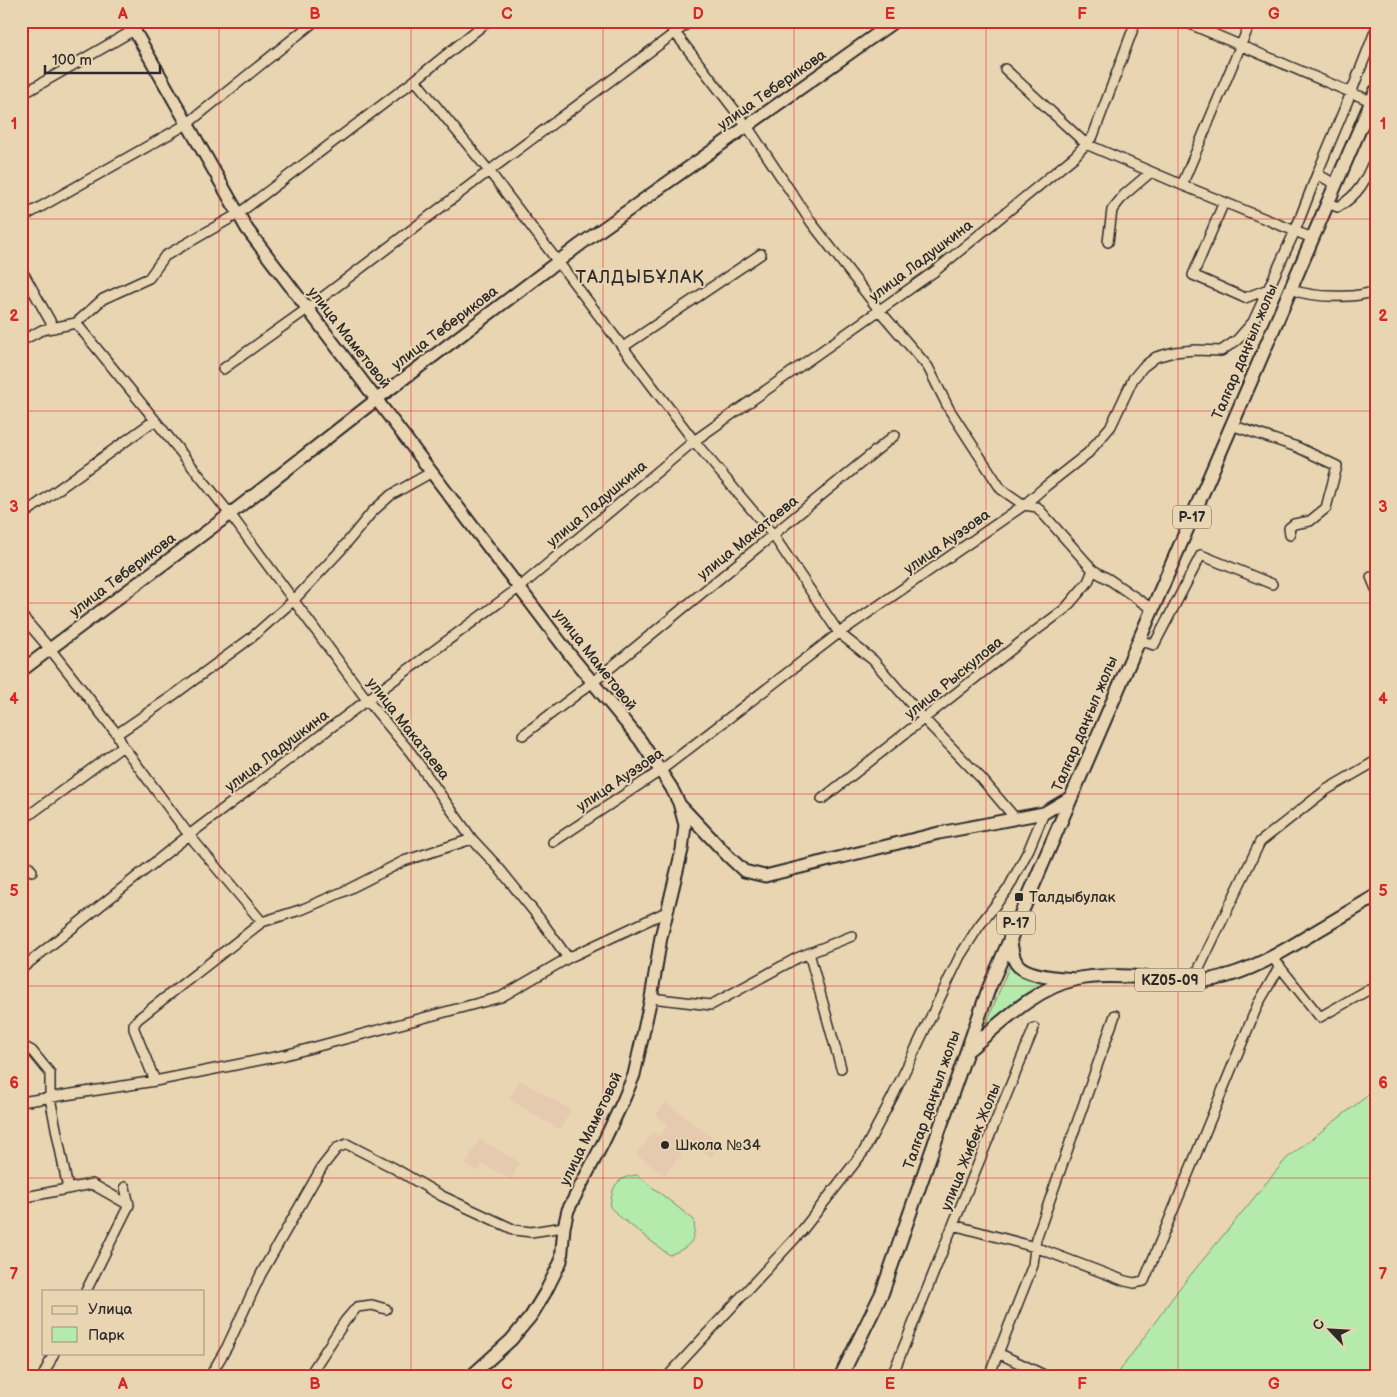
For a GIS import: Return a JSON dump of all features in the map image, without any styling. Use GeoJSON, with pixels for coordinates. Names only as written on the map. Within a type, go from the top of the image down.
{"type":"FeatureCollection","features":[{"type":"Feature","properties":{"kind":"main road","name":"Талғар даңғыл жолы"},"geometry":{"type":"LineString","coordinates":[[840,1376],[882,1293],[988,988],[1373,96]]}},
{"type":"Feature","properties":{"kind":"main road","name":"KZ05-09"},"geometry":{"type":"LineString","coordinates":[[967,1051],[1026,1002],[1049,988],[1076,979],[1098,977],[1193,981],[1211,980],[1232,975],[1276,962],[1376,896]]}},
{"type":"Feature","properties":{"kind":"main road"},"geometry":{"type":"LineString","coordinates":[[1010,938],[1012,954],[1018,966],[1035,974],[1054,978],[1076,979]]}},
{"type":"Feature","properties":{"kind":"street"},"geometry":{"type":"LineString","coordinates":[[21,218],[186,124],[315,21]]}},
{"type":"Feature","properties":{"kind":"street"},"geometry":{"type":"LineString","coordinates":[[21,341],[42,330],[76,323],[104,300],[149,278],[165,256],[238,214],[415,80],[488,21]]}},
{"type":"Feature","properties":{"kind":"street"},"geometry":{"type":"LineString","coordinates":[[666,21],[674,34],[747,126],[811,222],[879,310],[928,367],[949,409],[1001,489],[1024,505],[1037,507],[1093,570],[1152,609]]}},
{"type":"Feature","properties":{"kind":"street"},"geometry":{"type":"LineString","coordinates":[[223,369],[307,309],[489,170],[691,21]]}},
{"type":"Feature","properties":{"kind":"street","name":"улица Теберикова"},"geometry":{"type":"LineString","coordinates":[[21,671],[230,514],[558,261],[895,21]]}},
{"type":"Feature","properties":{"kind":"street","name":"улица Ладушкина"},"geometry":{"type":"LineString","coordinates":[[21,969],[189,835],[520,587],[694,442],[935,271],[1076,156],[1093,136],[1136,21]]}},
{"type":"Feature","properties":{"kind":"street"},"geometry":{"type":"LineString","coordinates":[[1183,21],[1352,93],[1373,96]]}},
{"type":"Feature","properties":{"kind":"street"},"geometry":{"type":"LineString","coordinates":[[1182,185],[1251,21]]}},
{"type":"Feature","properties":{"kind":"street"},"geometry":{"type":"LineString","coordinates":[[21,95],[132,26]]}},
{"type":"Feature","properties":{"kind":"street","name":"улица Маметовой"},"geometry":{"type":"LineString","coordinates":[[132,26],[247,229],[593,682],[640,740],[671,787],[679,803],[685,825],[682,850],[661,937],[651,998],[634,1075],[604,1144],[568,1210],[564,1227],[561,1261],[531,1316],[511,1340],[471,1376]]}},
{"type":"Feature","properties":{"kind":"street","name":"улица Ауэзова"},"geometry":{"type":"LineString","coordinates":[[553,842],[660,771],[839,633],[1024,505],[1088,453],[1111,426],[1133,379],[1143,367],[1156,357],[1174,352],[1195,350],[1221,351],[1237,340],[1253,322],[1295,231],[1352,93],[1376,29]]}},
{"type":"Feature","properties":{"kind":"street"},"geometry":{"type":"LineString","coordinates":[[1005,69],[1086,144],[1312,238]]}},
{"type":"Feature","properties":{"kind":"street"},"geometry":{"type":"LineString","coordinates":[[415,80],[489,170],[694,442],[773,535],[839,633],[873,660],[924,720],[1016,818]]}},
{"type":"Feature","properties":{"kind":"street"},"geometry":{"type":"LineString","coordinates":[[1327,203],[1338,207],[1348,202],[1364,184],[1376,156]]}},
{"type":"Feature","properties":{"kind":"street"},"geometry":{"type":"LineString","coordinates":[[1108,242],[1112,210],[1124,194],[1151,172]]}},
{"type":"Feature","properties":{"kind":"street"},"geometry":{"type":"LineString","coordinates":[[1317,174],[1335,184]]}},
{"type":"Feature","properties":{"kind":"street"},"geometry":{"type":"LineString","coordinates":[[1224,202],[1193,275],[1245,298],[1268,290]]}},
{"type":"Feature","properties":{"kind":"street"},"geometry":{"type":"LineString","coordinates":[[623,347],[761,254]]}},
{"type":"Feature","properties":{"kind":"street"},"geometry":{"type":"LineString","coordinates":[[21,269],[54,328]]}},
{"type":"Feature","properties":{"kind":"street"},"geometry":{"type":"LineString","coordinates":[[1290,289],[1315,295],[1350,296],[1376,292]]}},
{"type":"Feature","properties":{"kind":"street","name":"улица Макатаева"},"geometry":{"type":"LineString","coordinates":[[76,323],[230,514],[367,700],[411,753],[472,839],[498,867],[540,919],[568,958]]}},
{"type":"Feature","properties":{"kind":"street"},"geometry":{"type":"LineString","coordinates":[[21,516],[155,420]]}},
{"type":"Feature","properties":{"kind":"street"},"geometry":{"type":"LineString","coordinates":[[1231,425],[1296,447],[1337,466],[1326,508],[1310,522],[1294,524],[1289,528],[1290,534]]}},
{"type":"Feature","properties":{"kind":"street","name":"улица Макатаева"},"geometry":{"type":"LineString","coordinates":[[523,735],[593,682],[895,435]]}},
{"type":"Feature","properties":{"kind":"street"},"geometry":{"type":"LineString","coordinates":[[117,734],[251,638],[294,600],[340,551],[378,506],[391,495],[432,472]]}},
{"type":"Feature","properties":{"kind":"street"},"geometry":{"type":"LineString","coordinates":[[1139,640],[1154,645],[1201,555],[1272,584]]}},
{"type":"Feature","properties":{"kind":"street","name":"улица Рыскулова"},"geometry":{"type":"LineString","coordinates":[[822,799],[1065,609],[1088,582],[1093,570]]}},
{"type":"Feature","properties":{"kind":"street"},"geometry":{"type":"LineString","coordinates":[[1371,578],[1376,589]]}},
{"type":"Feature","properties":{"kind":"street"},"geometry":{"type":"LineString","coordinates":[[21,615],[50,648],[117,734],[123,746],[189,835],[262,922]]}},
{"type":"Feature","properties":{"kind":"street"},"geometry":{"type":"LineString","coordinates":[[21,821],[123,746]]}},
{"type":"Feature","properties":{"kind":"street"},"geometry":{"type":"LineString","coordinates":[[1193,981],[1260,842],[1326,790],[1376,761]]}},
{"type":"Feature","properties":{"kind":"street"},"geometry":{"type":"LineString","coordinates":[[679,803],[744,871],[765,876],[939,833],[1044,813],[1071,797]]}},
{"type":"Feature","properties":{"kind":"street"},"geometry":{"type":"LineString","coordinates":[[668,1376],[801,1232],[864,1151],[893,1096],[960,956],[978,926],[1008,889],[1029,849],[1044,813]]}},
{"type":"Feature","properties":{"kind":"street"},"geometry":{"type":"LineString","coordinates":[[155,1081],[134,1029],[134,1024],[262,922],[303,909],[404,861],[472,839]]}},
{"type":"Feature","properties":{"kind":"street"},"geometry":{"type":"LineString","coordinates":[[21,858],[32,871]]}},
{"type":"Feature","properties":{"kind":"street"},"geometry":{"type":"LineString","coordinates":[[21,1102],[155,1081],[285,1055],[501,997],[568,958],[668,911]]}},
{"type":"Feature","properties":{"kind":"street"},"geometry":{"type":"LineString","coordinates":[[651,998],[711,1005],[797,958],[852,936]]}},
{"type":"Feature","properties":{"kind":"street"},"geometry":{"type":"LineString","coordinates":[[809,954],[841,1068]]}},
{"type":"Feature","properties":{"kind":"street"},"geometry":{"type":"LineString","coordinates":[[1276,962],[1320,1017],[1368,990]]}},
{"type":"Feature","properties":{"kind":"street","name":"улица Жибек Жолы"},"geometry":{"type":"LineString","coordinates":[[1034,1028],[953,1225],[1035,1247],[1125,1281],[1134,1283],[1144,1281],[1276,962]]}},
{"type":"Feature","properties":{"kind":"street"},"geometry":{"type":"LineString","coordinates":[[989,1376],[1033,1265],[1036,1239],[1115,1015]]}},
{"type":"Feature","properties":{"kind":"street"},"geometry":{"type":"LineString","coordinates":[[21,1045],[32,1051],[50,1073],[50,1098],[68,1189]]}},
{"type":"Feature","properties":{"kind":"street"},"geometry":{"type":"LineString","coordinates":[[210,1376],[227,1347],[261,1274],[322,1167],[337,1148],[347,1144],[442,1196],[515,1230],[531,1232],[564,1227]]}},
{"type":"Feature","properties":{"kind":"street"},"geometry":{"type":"LineString","coordinates":[[21,1198],[92,1184],[129,1205]]}},
{"type":"Feature","properties":{"kind":"street"},"geometry":{"type":"LineString","coordinates":[[86,1290],[129,1205],[124,1187]]}},
{"type":"Feature","properties":{"kind":"street"},"geometry":{"type":"LineString","coordinates":[[892,1376],[953,1225]]}},
{"type":"Feature","properties":{"kind":"street"},"geometry":{"type":"LineString","coordinates":[[309,1376],[344,1320],[357,1307],[372,1305],[386,1309]]}},
{"type":"Feature","properties":{"kind":"street"},"geometry":{"type":"LineString","coordinates":[[998,1353],[1046,1376]]}},
{"type":"Feature","properties":{"kind":"street"},"geometry":{"type":"LineString","coordinates":[[43,1376],[54,1354]]}},
{"type":"Feature","properties":{"kind":"shaded area"},"geometry":{"type":"Polygon","coordinates":[[[520,1080],[571,1110],[560,1130],[508,1099],[520,1080]]]}},
{"type":"Feature","properties":{"kind":"shaded area"},"geometry":{"type":"Polygon","coordinates":[[[666,1102],[721,1144],[711,1157],[687,1140],[678,1150],[682,1154],[665,1176],[636,1154],[653,1132],[659,1136],[668,1125],[656,1115],[666,1102]]]}},
{"type":"Feature","properties":{"kind":"shaded area"},"geometry":{"type":"Polygon","coordinates":[[[479,1139],[520,1162],[511,1180],[483,1164],[478,1172],[465,1165],[479,1139]]]}},
{"type":"Feature","properties":{"kind":"green space"},"geometry":{"type":"Polygon","coordinates":[[[1010,964],[1021,977],[1043,983],[993,1021],[980,1036],[988,1020],[1010,964]]]}},
{"type":"Feature","properties":{"kind":"green space"},"geometry":{"type":"Polygon","coordinates":[[[1376,1089],[1376,1376],[1116,1376],[1179,1289],[1286,1159],[1376,1089]]]}},
{"type":"Feature","properties":{"kind":"green space"},"geometry":{"type":"Polygon","coordinates":[[[637,1175],[694,1220],[693,1239],[687,1246],[669,1255],[610,1207],[616,1184],[624,1178],[637,1175]]]}},
{"type":"Feature","properties":{"kind":"place","name":"Талдыбулак"},"geometry":{"type":"Point","coordinates":[1019,897]}},
{"type":"Feature","properties":{"kind":"place","name":"Школа №34"},"geometry":{"type":"Point","coordinates":[665,1145]}},
{"type":"Feature","properties":{"kind":"district","name":"ТАЛДЫБҰЛАҚ"},"geometry":{"type":"Point","coordinates":[640,277]}}]}
